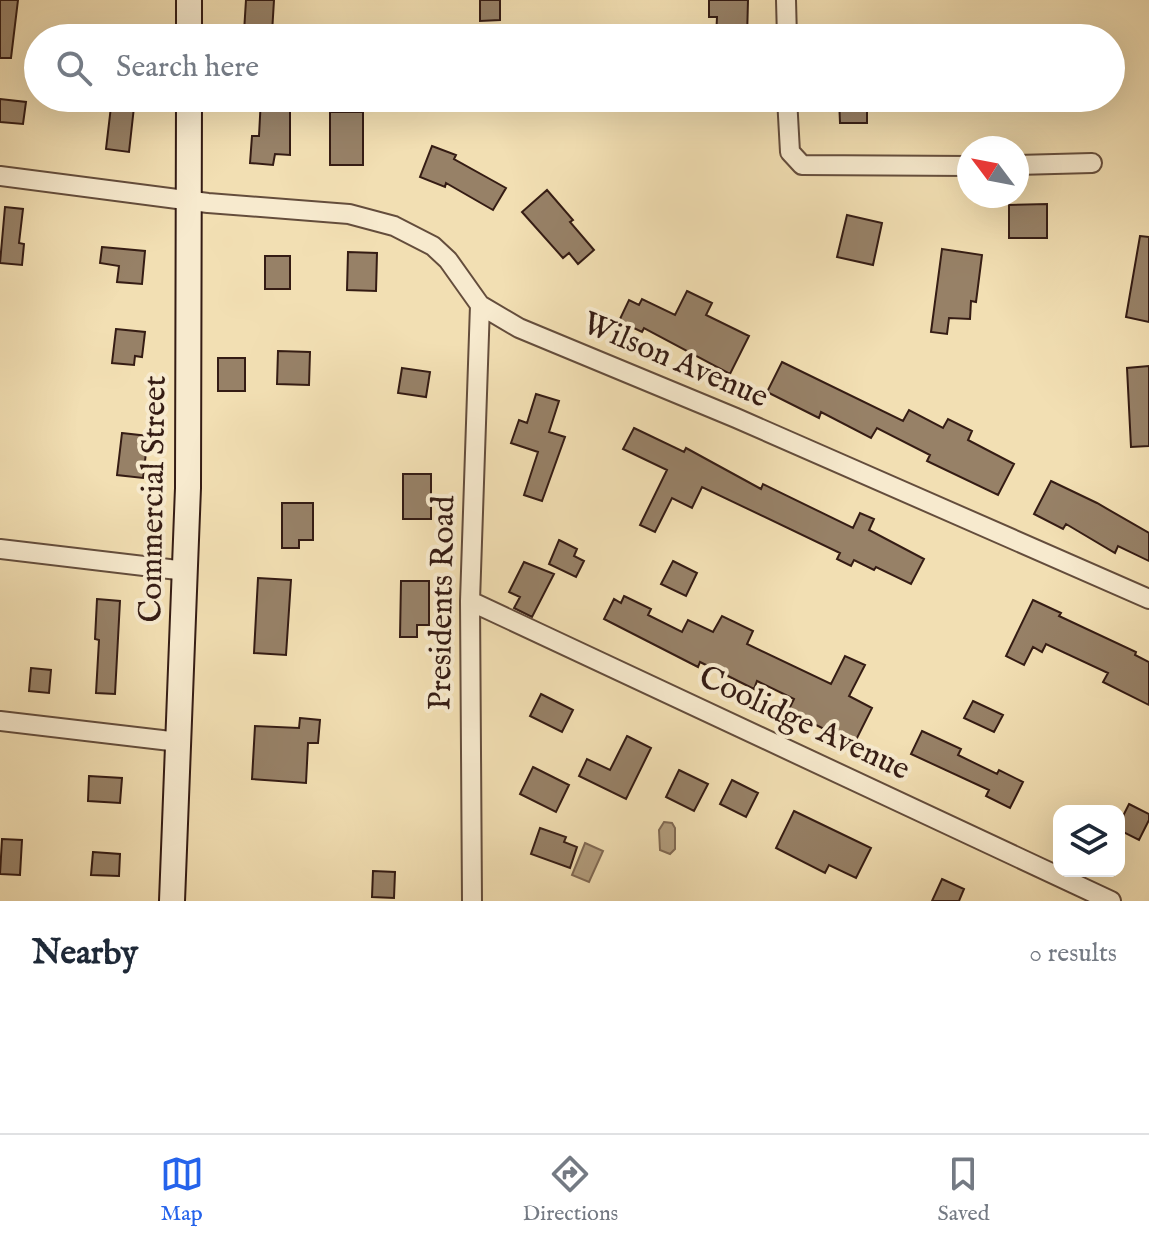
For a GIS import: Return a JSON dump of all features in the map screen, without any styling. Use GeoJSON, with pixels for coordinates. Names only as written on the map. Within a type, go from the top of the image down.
{"type":"FeatureCollection","features":[{"type":"Feature","properties":{"kind":"main road"},"geometry":{"type":"LineString","coordinates":[[189,0],[189,24]]}},
{"type":"Feature","properties":{"kind":"main road","name":"Commercial Street"},"geometry":{"type":"LineString","coordinates":[[172,901],[186,571],[189,112]]}},
{"type":"Feature","properties":{"kind":"street"},"geometry":{"type":"LineString","coordinates":[[786,0],[787,24]]}},
{"type":"Feature","properties":{"kind":"street"},"geometry":{"type":"LineString","coordinates":[[787,112],[787,134],[794,158],[802,165],[957,166]]}},
{"type":"Feature","properties":{"kind":"street"},"geometry":{"type":"LineString","coordinates":[[1029,165],[1092,163]]}},
{"type":"Feature","properties":{"kind":"street","name":"Wilson Avenue"},"geometry":{"type":"LineString","coordinates":[[0,176],[188,201],[349,214],[394,226],[433,246],[448,260],[480,305],[519,328],[750,424],[1149,599]]}},
{"type":"Feature","properties":{"kind":"street","name":"Presidents Road"},"geometry":{"type":"LineString","coordinates":[[472,901],[470,601],[480,305]]}},
{"type":"Feature","properties":{"kind":"street"},"geometry":{"type":"LineString","coordinates":[[0,549],[186,571]]}},
{"type":"Feature","properties":{"kind":"street","name":"Coolidge Avenue"},"geometry":{"type":"LineString","coordinates":[[470,601],[1111,901]]}},
{"type":"Feature","properties":{"kind":"street"},"geometry":{"type":"LineString","coordinates":[[0,721],[179,742]]}},
{"type":"Feature","properties":{"kind":"shaded area"},"geometry":{"type":"Polygon","coordinates":[[[664,822],[672,823],[675,828],[675,849],[670,854],[660,850],[659,830],[664,822]]]}},
{"type":"Feature","properties":{"kind":"shaded area"},"geometry":{"type":"Polygon","coordinates":[[[585,843],[603,851],[589,882],[572,875],[585,843]]]}},
{"type":"Feature","properties":{"kind":"building"},"geometry":{"type":"Polygon","coordinates":[[[0,0],[18,0],[11,58],[0,58],[0,0]]]}},
{"type":"Feature","properties":{"kind":"building"},"geometry":{"type":"Polygon","coordinates":[[[246,0],[274,0],[273,24],[244,24],[246,0]]]}},
{"type":"Feature","properties":{"kind":"building"},"geometry":{"type":"Polygon","coordinates":[[[480,0],[500,0],[500,20],[480,21],[480,0]]]}},
{"type":"Feature","properties":{"kind":"building"},"geometry":{"type":"Polygon","coordinates":[[[709,0],[748,0],[747,24],[717,24],[717,17],[709,17],[709,0]]]}},
{"type":"Feature","properties":{"kind":"building"},"geometry":{"type":"Polygon","coordinates":[[[0,99],[24,102],[23,124],[0,122],[0,99]]]}},
{"type":"Feature","properties":{"kind":"building"},"geometry":{"type":"Polygon","coordinates":[[[110,112],[133,112],[129,152],[106,149],[110,112]]]}},
{"type":"Feature","properties":{"kind":"building"},"geometry":{"type":"Polygon","coordinates":[[[260,112],[290,112],[290,155],[275,154],[273,165],[250,163],[252,136],[259,136],[260,112]]]}},
{"type":"Feature","properties":{"kind":"building"},"geometry":{"type":"Polygon","coordinates":[[[330,112],[363,112],[363,165],[330,165],[330,112]]]}},
{"type":"Feature","properties":{"kind":"building"},"geometry":{"type":"Polygon","coordinates":[[[840,112],[867,112],[867,123],[840,123],[840,112]]]}},
{"type":"Feature","properties":{"kind":"building"},"geometry":{"type":"Polygon","coordinates":[[[432,146],[456,155],[454,159],[506,188],[493,210],[446,183],[445,187],[420,177],[432,146]]]}},
{"type":"Feature","properties":{"kind":"building"},"geometry":{"type":"Polygon","coordinates":[[[547,190],[594,250],[578,264],[569,253],[563,258],[522,212],[547,190]]]}},
{"type":"Feature","properties":{"kind":"building"},"geometry":{"type":"Polygon","coordinates":[[[1029,204],[1047,204],[1047,238],[1009,238],[1009,208],[1029,208],[1029,204]]]}},
{"type":"Feature","properties":{"kind":"building"},"geometry":{"type":"Polygon","coordinates":[[[5,207],[23,209],[19,243],[24,244],[22,265],[0,263],[5,207]]]}},
{"type":"Feature","properties":{"kind":"building"},"geometry":{"type":"Polygon","coordinates":[[[847,215],[882,223],[873,265],[837,257],[847,215]]]}},
{"type":"Feature","properties":{"kind":"building"},"geometry":{"type":"Polygon","coordinates":[[[1140,236],[1149,237],[1149,322],[1126,317],[1140,236]]]}},
{"type":"Feature","properties":{"kind":"building"},"geometry":{"type":"Polygon","coordinates":[[[102,247],[145,251],[142,284],[117,282],[119,266],[100,263],[102,247]]]}},
{"type":"Feature","properties":{"kind":"building"},"geometry":{"type":"Polygon","coordinates":[[[942,249],[982,255],[976,302],[971,301],[970,319],[949,318],[947,334],[931,332],[942,249]]]}},
{"type":"Feature","properties":{"kind":"building"},"geometry":{"type":"Polygon","coordinates":[[[348,252],[377,253],[376,291],[347,290],[348,252]]]}},
{"type":"Feature","properties":{"kind":"building"},"geometry":{"type":"Polygon","coordinates":[[[265,256],[290,256],[290,289],[265,289],[265,256]]]}},
{"type":"Feature","properties":{"kind":"building"},"geometry":{"type":"Polygon","coordinates":[[[687,291],[712,303],[706,315],[749,336],[730,374],[644,328],[642,332],[619,321],[629,300],[639,305],[642,299],[675,315],[687,291]]]}},
{"type":"Feature","properties":{"kind":"building"},"geometry":{"type":"Polygon","coordinates":[[[116,329],[145,332],[142,357],[135,356],[134,365],[112,363],[116,329]]]}},
{"type":"Feature","properties":{"kind":"building"},"geometry":{"type":"Polygon","coordinates":[[[278,351],[310,352],[309,385],[277,384],[278,351]]]}},
{"type":"Feature","properties":{"kind":"building"},"geometry":{"type":"Polygon","coordinates":[[[218,358],[245,358],[245,391],[218,391],[218,358]]]}},
{"type":"Feature","properties":{"kind":"building"},"geometry":{"type":"Polygon","coordinates":[[[782,362],[903,421],[909,410],[943,428],[948,419],[972,431],[968,440],[1014,464],[998,495],[927,461],[930,455],[877,428],[871,438],[821,412],[819,418],[767,392],[782,362]]]}},
{"type":"Feature","properties":{"kind":"building"},"geometry":{"type":"Polygon","coordinates":[[[1149,366],[1149,446],[1131,447],[1127,368],[1149,366]]]}},
{"type":"Feature","properties":{"kind":"building"},"geometry":{"type":"Polygon","coordinates":[[[402,368],[430,372],[426,397],[398,393],[402,368]]]}},
{"type":"Feature","properties":{"kind":"building"},"geometry":{"type":"Polygon","coordinates":[[[536,394],[559,401],[549,432],[565,437],[542,501],[524,495],[538,452],[511,443],[519,420],[527,423],[536,394]]]}},
{"type":"Feature","properties":{"kind":"building"},"geometry":{"type":"Polygon","coordinates":[[[634,428],[684,452],[686,448],[761,489],[763,484],[853,528],[860,513],[874,519],[869,530],[924,559],[911,584],[854,560],[851,566],[837,559],[840,553],[702,487],[692,508],[672,498],[655,532],[640,525],[667,470],[623,449],[634,428]]]}},
{"type":"Feature","properties":{"kind":"building"},"geometry":{"type":"Polygon","coordinates":[[[122,433],[148,436],[143,478],[117,475],[122,433]]]}},
{"type":"Feature","properties":{"kind":"building"},"geometry":{"type":"Polygon","coordinates":[[[403,474],[431,474],[431,519],[403,519],[403,474]]]}},
{"type":"Feature","properties":{"kind":"building"},"geometry":{"type":"Polygon","coordinates":[[[1051,481],[1149,533],[1149,561],[1118,546],[1115,553],[1066,524],[1063,529],[1034,514],[1051,481]]]}},
{"type":"Feature","properties":{"kind":"building"},"geometry":{"type":"Polygon","coordinates":[[[282,503],[313,503],[313,540],[299,540],[299,548],[282,548],[282,503]]]}},
{"type":"Feature","properties":{"kind":"building"},"geometry":{"type":"Polygon","coordinates":[[[559,540],[577,549],[574,556],[584,561],[576,577],[549,564],[559,540]]]}},
{"type":"Feature","properties":{"kind":"building"},"geometry":{"type":"Polygon","coordinates":[[[673,561],[697,573],[686,596],[661,584],[673,561]]]}},
{"type":"Feature","properties":{"kind":"building"},"geometry":{"type":"Polygon","coordinates":[[[524,562],[554,574],[532,617],[514,608],[520,597],[509,592],[524,562]]]}},
{"type":"Feature","properties":{"kind":"building"},"geometry":{"type":"Polygon","coordinates":[[[258,578],[291,580],[286,655],[254,653],[258,578]]]}},
{"type":"Feature","properties":{"kind":"building"},"geometry":{"type":"Polygon","coordinates":[[[401,581],[429,581],[429,625],[417,625],[417,637],[400,637],[401,581]]]}},
{"type":"Feature","properties":{"kind":"building"},"geometry":{"type":"Polygon","coordinates":[[[624,596],[651,609],[648,615],[682,632],[688,620],[713,632],[722,616],[753,631],[747,644],[831,684],[845,656],[865,665],[849,696],[872,708],[854,744],[788,711],[794,699],[757,681],[754,689],[700,662],[698,667],[604,619],[614,599],[621,603],[624,596]]]}},
{"type":"Feature","properties":{"kind":"building"},"geometry":{"type":"Polygon","coordinates":[[[97,599],[120,601],[115,694],[96,693],[99,640],[95,639],[97,599]]]}},
{"type":"Feature","properties":{"kind":"building"},"geometry":{"type":"Polygon","coordinates":[[[1033,600],[1061,613],[1059,616],[1136,652],[1135,655],[1149,662],[1149,705],[1103,682],[1108,673],[1046,644],[1042,652],[1033,647],[1024,665],[1006,656],[1033,600]]]}},
{"type":"Feature","properties":{"kind":"building"},"geometry":{"type":"Polygon","coordinates":[[[31,668],[51,670],[49,693],[29,691],[31,668]]]}},
{"type":"Feature","properties":{"kind":"building"},"geometry":{"type":"Polygon","coordinates":[[[541,694],[573,710],[562,732],[530,716],[541,694]]]}},
{"type":"Feature","properties":{"kind":"building"},"geometry":{"type":"Polygon","coordinates":[[[973,701],[1003,715],[994,732],[964,718],[973,701]]]}},
{"type":"Feature","properties":{"kind":"building"},"geometry":{"type":"Polygon","coordinates":[[[300,718],[320,720],[318,743],[308,743],[306,783],[252,779],[255,726],[299,728],[300,718]]]}},
{"type":"Feature","properties":{"kind":"building"},"geometry":{"type":"Polygon","coordinates":[[[922,731],[961,749],[958,755],[997,774],[999,770],[1023,782],[1010,808],[986,796],[989,790],[911,754],[922,731]]]}},
{"type":"Feature","properties":{"kind":"building"},"geometry":{"type":"Polygon","coordinates":[[[627,736],[651,748],[626,799],[579,776],[587,759],[610,770],[627,736]]]}},
{"type":"Feature","properties":{"kind":"building"},"geometry":{"type":"Polygon","coordinates":[[[533,767],[569,785],[556,812],[520,794],[533,767]]]}},
{"type":"Feature","properties":{"kind":"building"},"geometry":{"type":"Polygon","coordinates":[[[679,770],[708,784],[694,811],[666,797],[679,770]]]}},
{"type":"Feature","properties":{"kind":"building"},"geometry":{"type":"Polygon","coordinates":[[[89,776],[122,778],[120,803],[88,801],[89,776]]]}},
{"type":"Feature","properties":{"kind":"building"},"geometry":{"type":"Polygon","coordinates":[[[732,780],[758,793],[746,817],[720,804],[732,780]]]}},
{"type":"Feature","properties":{"kind":"building"},"geometry":{"type":"Polygon","coordinates":[[[1129,804],[1149,814],[1139,840],[1125,833],[1125,812],[1129,804]]]}},
{"type":"Feature","properties":{"kind":"building"},"geometry":{"type":"Polygon","coordinates":[[[794,811],[871,848],[856,878],[829,865],[825,873],[776,848],[794,811]]]}},
{"type":"Feature","properties":{"kind":"building"},"geometry":{"type":"Polygon","coordinates":[[[540,828],[566,837],[564,842],[577,847],[570,868],[531,854],[540,828]]]}},
{"type":"Feature","properties":{"kind":"building"},"geometry":{"type":"Polygon","coordinates":[[[2,839],[22,840],[20,875],[0,874],[2,839]]]}},
{"type":"Feature","properties":{"kind":"building"},"geometry":{"type":"Polygon","coordinates":[[[93,852],[120,854],[119,876],[91,875],[93,852]]]}},
{"type":"Feature","properties":{"kind":"building"},"geometry":{"type":"Polygon","coordinates":[[[373,871],[395,872],[394,898],[372,897],[373,871]]]}},
{"type":"Feature","properties":{"kind":"building"},"geometry":{"type":"Polygon","coordinates":[[[942,879],[964,889],[959,901],[932,901],[942,879]]]}}]}
